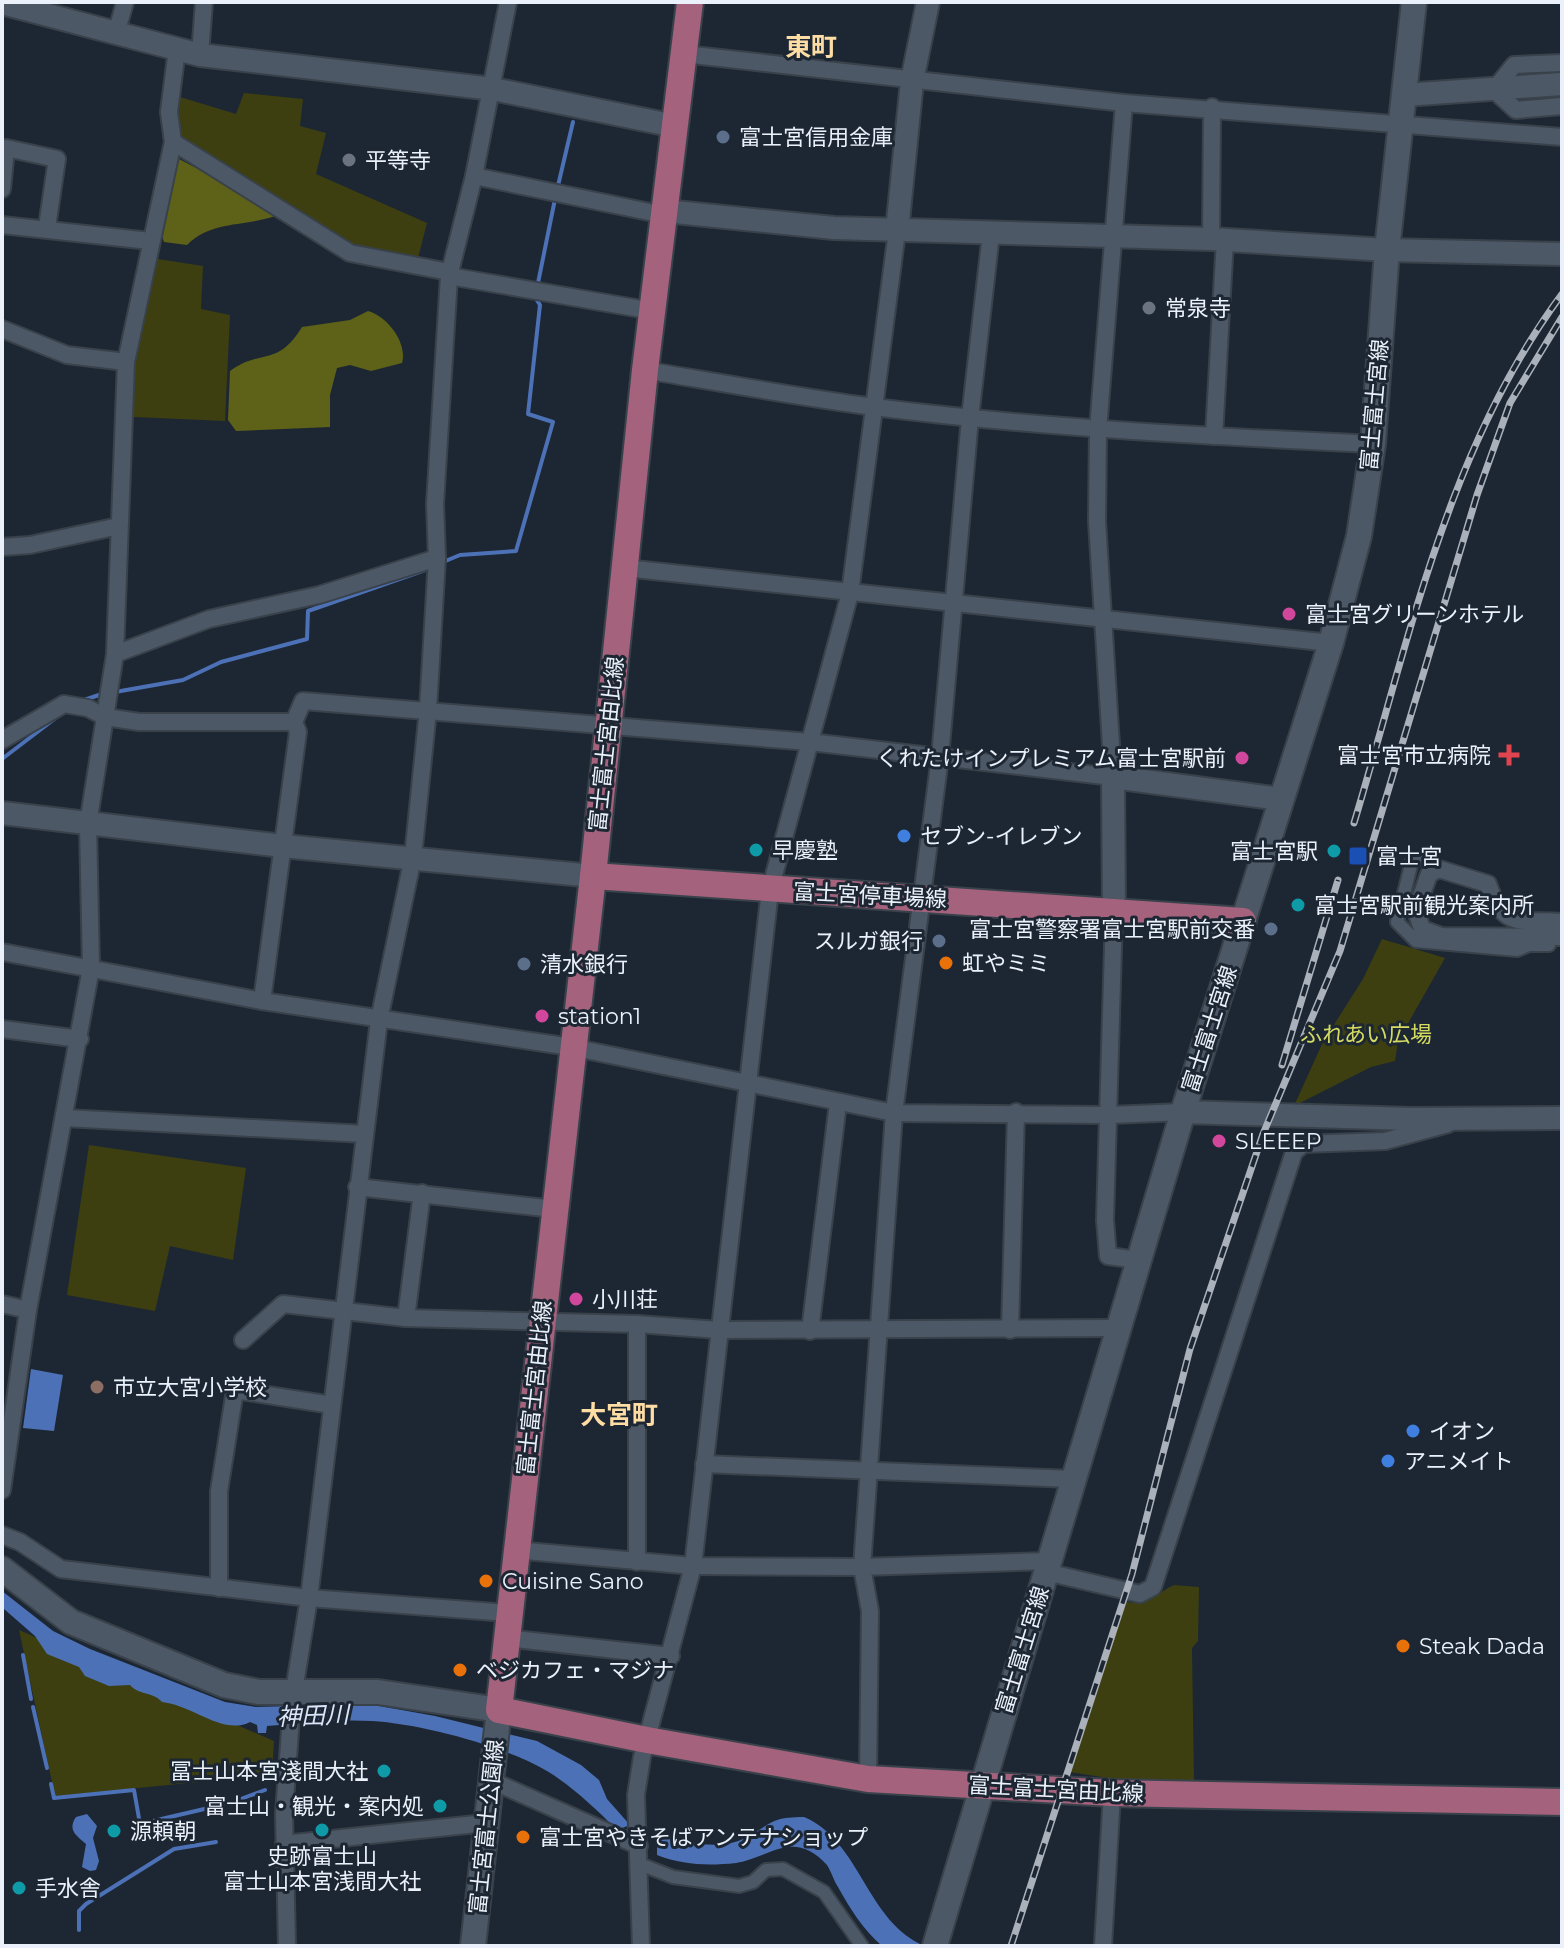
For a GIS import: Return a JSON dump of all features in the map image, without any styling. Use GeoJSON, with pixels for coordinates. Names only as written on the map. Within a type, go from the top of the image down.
{"type":"FeatureCollection","features":[{"type":"Feature","properties":{"kind":"main road","name":"富士富士宮由比線"},"geometry":{"type":"LineString","coordinates":[[690,2],[645,370],[593,876],[571,1047],[496,1730],[647,1740],[868,1779],[1112,1793],[1562,1802]]}},
{"type":"Feature","properties":{"kind":"main road","name":"富士富士宮線"},"geometry":{"type":"LineString","coordinates":[[935,1945],[1183,1112],[1331,643],[1359,536],[1373,444],[1387,250],[1414,2]]}},
{"type":"Feature","properties":{"kind":"main road","name":"富士宮停車場線"},"geometry":{"type":"LineString","coordinates":[[593,876],[1243,921]]}},
{"type":"Feature","properties":{"kind":"main road","name":"富士宮富士公園線"},"geometry":{"type":"LineString","coordinates":[[2,1569],[71,1622],[187,1673],[259,1692],[293,1697],[378,1692],[496,1730],[473,1946]]}},
{"type":"Feature","properties":{"kind":"street"},"geometry":{"type":"LineString","coordinates":[[116,34],[125,2]]}},
{"type":"Feature","properties":{"kind":"street"},"geometry":{"type":"LineString","coordinates":[[200,55],[204,2]]}},
{"type":"Feature","properties":{"kind":"street"},"geometry":{"type":"LineString","coordinates":[[287,1946],[284,1844],[293,1697],[309,1598],[379,1020],[413,857],[428,710],[437,558],[435,504],[449,274],[493,89],[508,2]]}},
{"type":"Feature","properties":{"kind":"street"},"geometry":{"type":"LineString","coordinates":[[641,1946],[636,1795],[647,1740],[693,1566],[770,890],[850,593],[897,231],[912,81],[928,2]]}},
{"type":"Feature","properties":{"kind":"street"},"geometry":{"type":"LineString","coordinates":[[2,3],[200,55],[493,89],[675,126]]}},
{"type":"Feature","properties":{"kind":"street"},"geometry":{"type":"LineString","coordinates":[[2,1490],[28,1310],[91,968],[88,824],[115,654],[126,362],[173,142],[169,112],[177,49]]}},
{"type":"Feature","properties":{"kind":"street"},"geometry":{"type":"LineString","coordinates":[[684,54],[1124,103],[1212,107],[1562,137]]}},
{"type":"Feature","properties":{"kind":"street"},"geometry":{"type":"LineString","coordinates":[[1494,90],[1514,65],[1562,63]]}},
{"type":"Feature","properties":{"kind":"street"},"geometry":{"type":"LineString","coordinates":[[1404,95],[1562,84]]}},
{"type":"Feature","properties":{"kind":"street"},"geometry":{"type":"LineString","coordinates":[[1494,90],[1516,110],[1562,106]]}},
{"type":"Feature","properties":{"kind":"street"},"geometry":{"type":"LineString","coordinates":[[1124,103],[1098,430],[1097,521],[1113,777],[1114,913],[1105,1220],[1108,1256],[1138,1260]]}},
{"type":"Feature","properties":{"kind":"street"},"geometry":{"type":"LineString","coordinates":[[1212,107],[1218,239],[1214,436]]}},
{"type":"Feature","properties":{"kind":"street"},"geometry":{"type":"LineString","coordinates":[[173,142],[350,253],[653,311]]}},
{"type":"Feature","properties":{"kind":"street"},"geometry":{"type":"LineString","coordinates":[[2,189],[6,148],[57,159],[47,227]]}},
{"type":"Feature","properties":{"kind":"street"},"geometry":{"type":"LineString","coordinates":[[474,176],[664,213],[897,231],[1218,239],[1387,250],[1562,254]]}},
{"type":"Feature","properties":{"kind":"street"},"geometry":{"type":"LineString","coordinates":[[2,225],[47,227],[150,241]]}},
{"type":"Feature","properties":{"kind":"street"},"geometry":{"type":"LineString","coordinates":[[868,1779],[870,1611],[862,1567],[894,1113],[940,757],[970,418],[991,234]]}},
{"type":"Feature","properties":{"kind":"street"},"geometry":{"type":"LineString","coordinates":[[2,329],[67,355],[126,362]]}},
{"type":"Feature","properties":{"kind":"street"},"geometry":{"type":"LineString","coordinates":[[645,370],[872,407],[970,418],[1098,430],[1373,444]]}},
{"type":"Feature","properties":{"kind":"street"},"geometry":{"type":"LineString","coordinates":[[2,547],[30,545],[119,526]]}},
{"type":"Feature","properties":{"kind":"street"},"geometry":{"type":"LineString","coordinates":[[115,654],[209,619],[319,595],[437,558]]}},
{"type":"Feature","properties":{"kind":"street"},"geometry":{"type":"LineString","coordinates":[[625,568],[1331,643]]}},
{"type":"Feature","properties":{"kind":"street"},"geometry":{"type":"LineString","coordinates":[[262,1001],[298,732],[294,722],[303,701],[810,742],[1281,799]]}},
{"type":"Feature","properties":{"kind":"street"},"geometry":{"type":"LineString","coordinates":[[2,740],[64,704],[88,708],[105,717],[139,722],[294,722]]}},
{"type":"Feature","properties":{"kind":"street"},"geometry":{"type":"LineString","coordinates":[[2,813],[283,846],[593,876]]}},
{"type":"Feature","properties":{"kind":"street"},"geometry":{"type":"LineString","coordinates":[[1425,857],[1412,861],[1397,922],[1416,941],[1517,950],[1555,941]]}},
{"type":"Feature","properties":{"kind":"street"},"geometry":{"type":"LineString","coordinates":[[1555,941],[1441,936],[1422,929],[1416,911],[1429,874],[1439,869],[1488,884],[1496,907],[1509,919],[1562,922]]}},
{"type":"Feature","properties":{"kind":"street"},"geometry":{"type":"LineString","coordinates":[[2,952],[262,1001],[571,1047],[894,1113],[1110,1115],[1183,1112],[1469,1119],[1562,1118]]}},
{"type":"Feature","properties":{"kind":"street"},"geometry":{"type":"LineString","coordinates":[[2,1029],[80,1039]]}},
{"type":"Feature","properties":{"kind":"street"},"geometry":{"type":"LineString","coordinates":[[810,1331],[838,1103]]}},
{"type":"Feature","properties":{"kind":"street"},"geometry":{"type":"LineString","coordinates":[[1010,1330],[1016,1112]]}},
{"type":"Feature","properties":{"kind":"street"},"geometry":{"type":"LineString","coordinates":[[65,1118],[365,1134]]}},
{"type":"Feature","properties":{"kind":"street"},"geometry":{"type":"LineString","coordinates":[[515,1550],[693,1566],[1047,1567],[1140,1594],[1153,1587],[1294,1152],[1303,1144],[1385,1141],[1469,1119]]}},
{"type":"Feature","properties":{"kind":"street"},"geometry":{"type":"LineString","coordinates":[[357,1187],[554,1209]]}},
{"type":"Feature","properties":{"kind":"street"},"geometry":{"type":"LineString","coordinates":[[406,1318],[422,1193]]}},
{"type":"Feature","properties":{"kind":"street"},"geometry":{"type":"LineString","coordinates":[[2,1304],[28,1310]]}},
{"type":"Feature","properties":{"kind":"street"},"geometry":{"type":"LineString","coordinates":[[243,1340],[283,1304],[406,1318],[637,1324],[719,1330],[1118,1328]]}},
{"type":"Feature","properties":{"kind":"street"},"geometry":{"type":"LineString","coordinates":[[637,1324],[637,1562]]}},
{"type":"Feature","properties":{"kind":"street"},"geometry":{"type":"LineString","coordinates":[[219,1588],[219,1491],[235,1390],[332,1405]]}},
{"type":"Feature","properties":{"kind":"street"},"geometry":{"type":"LineString","coordinates":[[704,1464],[1073,1479]]}},
{"type":"Feature","properties":{"kind":"street"},"geometry":{"type":"LineString","coordinates":[[2,1535],[20,1542],[61,1569],[309,1598],[506,1626],[671,1656]]}},
{"type":"Feature","properties":{"kind":"street"},"geometry":{"type":"LineString","coordinates":[[490,1780],[639,1846]]}},
{"type":"Feature","properties":{"kind":"street"},"geometry":{"type":"LineString","coordinates":[[1103,1946],[1112,1793]]}},
{"type":"Feature","properties":{"kind":"street"},"geometry":{"type":"LineString","coordinates":[[284,1844],[486,1823]]}},
{"type":"Feature","properties":{"kind":"street"},"geometry":{"type":"LineString","coordinates":[[640,1864],[673,1877],[742,1886],[766,1870],[783,1869],[824,1892],[862,1946]]}},
{"type":"Feature","properties":{"kind":"green space"},"geometry":{"type":"Polygon","coordinates":[[[244,93],[303,99],[300,126],[326,133],[316,174],[427,223],[418,258],[353,247],[177,140],[180,97],[236,114],[244,93]]]}},
{"type":"Feature","properties":{"kind":"green space"},"geometry":{"type":"Polygon","coordinates":[[[158,259],[203,266],[201,309],[230,315],[225,421],[134,417],[133,356],[158,259]]]}},
{"type":"Feature","properties":{"kind":"green space","name":"ふれあい広場"},"geometry":{"type":"Polygon","coordinates":[[[1382,939],[1445,958],[1398,1041],[1395,1061],[1371,1067],[1294,1106],[1323,1042],[1363,979],[1382,939]]]}},
{"type":"Feature","properties":{"kind":"green space"},"geometry":{"type":"Polygon","coordinates":[[[89,1145],[246,1168],[233,1260],[170,1246],[155,1311],[67,1295],[89,1145]]]}},
{"type":"Feature","properties":{"kind":"green space"},"geometry":{"type":"Polygon","coordinates":[[[1174,1585],[1199,1587],[1198,1641],[1192,1648],[1194,1783],[1115,1779],[1069,1772],[1123,1601],[1144,1602],[1174,1585]]]}},
{"type":"Feature","properties":{"kind":"green space"},"geometry":{"type":"Polygon","coordinates":[[[19,1630],[274,1741],[272,1775],[55,1796],[19,1630]]]}},
{"type":"Feature","properties":{"kind":"shaded area"},"geometry":{"type":"Polygon","coordinates":[[[179,159],[246,194],[275,216],[207,231],[187,245],[164,242],[160,230],[179,159]]]}},
{"type":"Feature","properties":{"kind":"shaded area"},"geometry":{"type":"Polygon","coordinates":[[[368,311],[382,318],[394,331],[402,347],[402,363],[371,371],[350,365],[337,368],[330,395],[330,427],[236,431],[228,420],[230,371],[285,348],[302,327],[350,320],[368,311]]]}},
{"type":"Feature","properties":{"kind":"water"},"geometry":{"type":"Polygon","coordinates":[[[31,1369],[63,1375],[54,1431],[23,1428],[31,1369]]]}},
{"type":"Feature","properties":{"kind":"water","name":"神田川"},"geometry":{"type":"Polygon","coordinates":[[[2,1591],[53,1631],[90,1649],[225,1702],[256,1707],[368,1704],[435,1716],[537,1741],[581,1765],[599,1780],[607,1799],[630,1825],[617,1830],[575,1791],[547,1771],[509,1753],[462,1738],[392,1723],[359,1721],[267,1726],[266,1733],[258,1733],[257,1725],[250,1722],[240,1725],[219,1723],[162,1702],[130,1685],[109,1686],[85,1676],[79,1667],[47,1654],[35,1636],[4,1609],[2,1591]]]}},
{"type":"Feature","properties":{"kind":"water"},"geometry":{"type":"Polygon","coordinates":[[[87,1814],[97,1826],[93,1838],[99,1861],[96,1870],[90,1871],[82,1867],[86,1844],[72,1826],[76,1817],[87,1814]]]}},
{"type":"Feature","properties":{"kind":"water"},"geometry":{"type":"Polygon","coordinates":[[[804,1817],[823,1828],[838,1844],[876,1901],[905,1935],[925,1946],[882,1946],[852,1911],[827,1865],[803,1848],[782,1848],[736,1863],[716,1864],[686,1863],[657,1855],[657,1834],[701,1844],[723,1844],[745,1838],[778,1820],[804,1817]]]}},
{"type":"Feature","properties":{"kind":"waterway"},"geometry":{"type":"LineString","coordinates":[[557,190],[573,122]]}},
{"type":"Feature","properties":{"kind":"waterway"},"geometry":{"type":"LineString","coordinates":[[537,288],[555,199]]}},
{"type":"Feature","properties":{"kind":"waterway"},"geometry":{"type":"LineString","coordinates":[[443,562],[460,555],[516,551],[553,422],[528,414],[540,305],[535,297]]}},
{"type":"Feature","properties":{"kind":"waterway"},"geometry":{"type":"LineString","coordinates":[[115,692],[183,680],[221,662],[307,639],[308,611],[428,569]]}},
{"type":"Feature","properties":{"kind":"waterway"},"geometry":{"type":"LineString","coordinates":[[81,701],[102,694]]}},
{"type":"Feature","properties":{"kind":"waterway"},"geometry":{"type":"LineString","coordinates":[[2,759],[57,717]]}},
{"type":"Feature","properties":{"kind":"waterway"},"geometry":{"type":"LineString","coordinates":[[23,1655],[31,1699]]}},
{"type":"Feature","properties":{"kind":"waterway"},"geometry":{"type":"LineString","coordinates":[[33,1707],[47,1768]]}},
{"type":"Feature","properties":{"kind":"waterway"},"geometry":{"type":"LineString","coordinates":[[51,1784],[54,1798],[134,1790],[140,1824],[230,1803],[265,1790]]}},
{"type":"Feature","properties":{"kind":"waterway"},"geometry":{"type":"LineString","coordinates":[[79,1930],[79,1911],[86,1904],[174,1849],[216,1842]]}},
{"type":"Feature","properties":{"kind":"railway"},"geometry":{"type":"LineString","coordinates":[[1354,823],[1414,617],[1460,482],[1489,416],[1522,354],[1562,294]]}},
{"type":"Feature","properties":{"kind":"railway"},"geometry":{"type":"LineString","coordinates":[[1011,1946],[1132,1574],[1190,1349],[1263,1134],[1340,951],[1477,495],[1510,403],[1562,317]]}},
{"type":"Feature","properties":{"kind":"railway"},"geometry":{"type":"LineString","coordinates":[[1282,1065],[1338,880]]}},
{"type":"Feature","properties":{"kind":"place","name":"富士宮信用金庫"},"geometry":{"type":"Point","coordinates":[723,137]}},
{"type":"Feature","properties":{"kind":"place","name":"平等寺"},"geometry":{"type":"Point","coordinates":[349,160]}},
{"type":"Feature","properties":{"kind":"place","name":"常泉寺"},"geometry":{"type":"Point","coordinates":[1149,308]}},
{"type":"Feature","properties":{"kind":"place","name":"富士宮グリーンホテル"},"geometry":{"type":"Point","coordinates":[1289,614]}},
{"type":"Feature","properties":{"kind":"place","name":"富士宮市立病院"},"geometry":{"type":"Point","coordinates":[1509,755]}},
{"type":"Feature","properties":{"kind":"place","name":"くれたけインプレミアム富士宮駅前"},"geometry":{"type":"Point","coordinates":[1242,758]}},
{"type":"Feature","properties":{"kind":"place","name":"セブン-イレブン"},"geometry":{"type":"Point","coordinates":[904,836]}},
{"type":"Feature","properties":{"kind":"place","name":"早慶塾"},"geometry":{"type":"Point","coordinates":[756,850]}},
{"type":"Feature","properties":{"kind":"place","name":"富士宮駅"},"geometry":{"type":"Point","coordinates":[1334,851]}},
{"type":"Feature","properties":{"kind":"place","name":"富士宮"},"geometry":{"type":"Point","coordinates":[1358,856]}},
{"type":"Feature","properties":{"kind":"place","name":"富士宮駅前観光案内所"},"geometry":{"type":"Point","coordinates":[1298,905]}},
{"type":"Feature","properties":{"kind":"place","name":"富士宮警察署富士宮駅前交番"},"geometry":{"type":"Point","coordinates":[1271,929]}},
{"type":"Feature","properties":{"kind":"place","name":"スルガ銀行"},"geometry":{"type":"Point","coordinates":[939,941]}},
{"type":"Feature","properties":{"kind":"place","name":"虹やミミ"},"geometry":{"type":"Point","coordinates":[946,963]}},
{"type":"Feature","properties":{"kind":"place","name":"清水銀行"},"geometry":{"type":"Point","coordinates":[524,964]}},
{"type":"Feature","properties":{"kind":"place","name":"station1"},"geometry":{"type":"Point","coordinates":[542,1016]}},
{"type":"Feature","properties":{"kind":"place","name":"SLEEEP"},"geometry":{"type":"Point","coordinates":[1219,1141]}},
{"type":"Feature","properties":{"kind":"place","name":"小川荘"},"geometry":{"type":"Point","coordinates":[576,1299]}},
{"type":"Feature","properties":{"kind":"place","name":"市立大宮小学校"},"geometry":{"type":"Point","coordinates":[97,1387]}},
{"type":"Feature","properties":{"kind":"place","name":"イオン"},"geometry":{"type":"Point","coordinates":[1413,1431]}},
{"type":"Feature","properties":{"kind":"place","name":"アニメイト"},"geometry":{"type":"Point","coordinates":[1388,1461]}},
{"type":"Feature","properties":{"kind":"place","name":"Cuisine Sano"},"geometry":{"type":"Point","coordinates":[486,1581]}},
{"type":"Feature","properties":{"kind":"place","name":"Steak Dada"},"geometry":{"type":"Point","coordinates":[1403,1646]}},
{"type":"Feature","properties":{"kind":"place","name":"ベジカフェ・マジナ"},"geometry":{"type":"Point","coordinates":[460,1670]}},
{"type":"Feature","properties":{"kind":"place","name":"冨士山本宮淺間大社"},"geometry":{"type":"Point","coordinates":[384,1771]}},
{"type":"Feature","properties":{"kind":"place","name":"富士山・観光・案内処"},"geometry":{"type":"Point","coordinates":[440,1806]}},
{"type":"Feature","properties":{"kind":"place","name":"史跡富士山 富士山本宮浅間大社"},"geometry":{"type":"Point","coordinates":[322,1830]}},
{"type":"Feature","properties":{"kind":"place","name":"源頼朝"},"geometry":{"type":"Point","coordinates":[114,1831]}},
{"type":"Feature","properties":{"kind":"place","name":"富士宮やきそばアンテナショップ"},"geometry":{"type":"Point","coordinates":[523,1837]}},
{"type":"Feature","properties":{"kind":"place","name":"手水舎"},"geometry":{"type":"Point","coordinates":[19,1888]}},
{"type":"Feature","properties":{"kind":"district","name":"東町"},"geometry":{"type":"Point","coordinates":[811,47]}},
{"type":"Feature","properties":{"kind":"district","name":"大宮町"},"geometry":{"type":"Point","coordinates":[619,1415]}}]}
